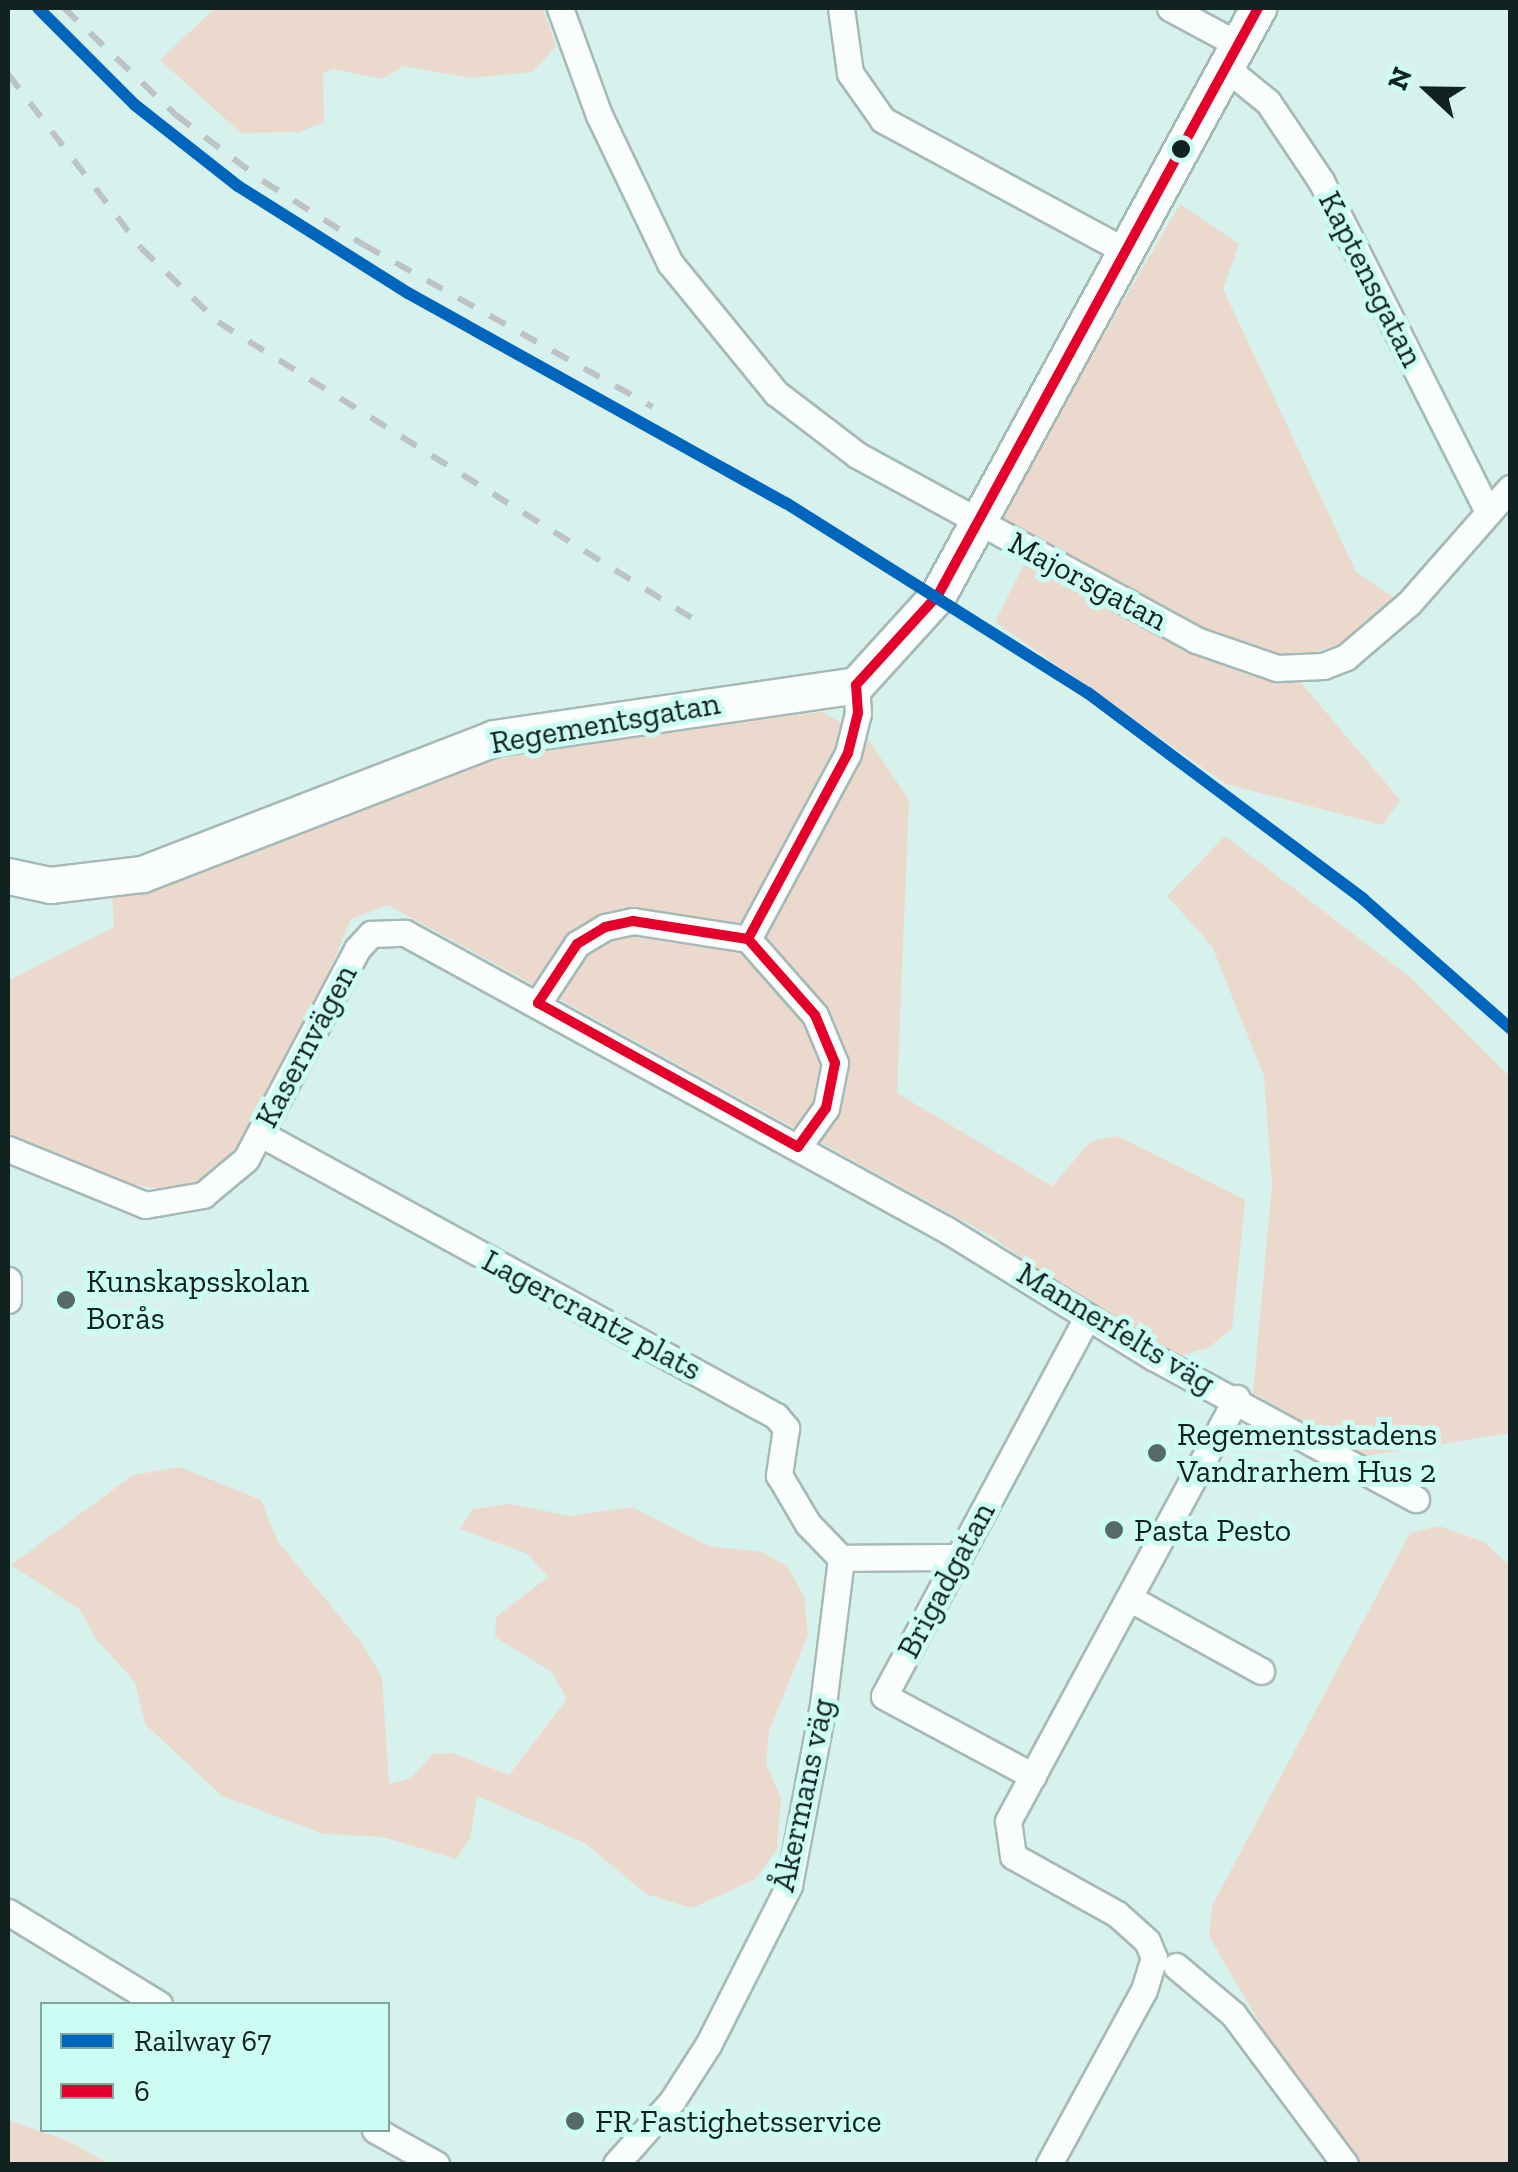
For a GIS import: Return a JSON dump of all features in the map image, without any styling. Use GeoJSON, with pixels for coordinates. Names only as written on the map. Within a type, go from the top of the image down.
{"type":"FeatureCollection","features":[{"type":"Feature","properties":{"kind":"street","name":"Majorsgatan"},"geometry":{"type":"LineString","coordinates":[[560,8],[599,115],[670,263],[776,393],[857,455],[1196,640],[1250,662],[1300,668],[1364,648],[1510,488]]}},
{"type":"Feature","properties":{"kind":"street"},"geometry":{"type":"LineString","coordinates":[[841,8],[850,73],[884,120],[1125,252]]}},
{"type":"Feature","properties":{"kind":"street","name":"Kaptensgatan"},"geometry":{"type":"LineString","coordinates":[[1170,8],[1231,55],[1321,181],[1488,512]]}},
{"type":"Feature","properties":{"kind":"street"},"geometry":{"type":"LineString","coordinates":[[748,939],[848,754],[858,713],[856,684],[938,594],[1258,8]]}},
{"type":"Feature","properties":{"kind":"street","name":"Regementsgatan"},"geometry":{"type":"LineString","coordinates":[[8,876],[50,885],[142,874],[494,738],[856,684]]}},
{"type":"Feature","properties":{"kind":"street"},"geometry":{"type":"LineString","coordinates":[[538,1003],[577,944],[604,927],[633,921],[748,939],[814,1016],[836,1063],[826,1108],[798,1147]]}},
{"type":"Feature","properties":{"kind":"street","name":"Kasernvägen"},"geometry":{"type":"LineString","coordinates":[[8,1148],[159,1207],[216,1186],[246,1159],[371,934],[405,932],[538,1003]]}},
{"type":"Feature","properties":{"kind":"street","name":"Mannerfelts väg"},"geometry":{"type":"LineString","coordinates":[[538,1003],[1236,1398],[1008,1821],[1014,1856],[1117,1914],[1147,1942],[1154,1958],[1144,1990],[1048,2164]]}},
{"type":"Feature","properties":{"kind":"street","name":"Lagercrantz plats"},"geometry":{"type":"LineString","coordinates":[[261,1134],[782,1420],[779,1475],[808,1524],[841,1558]]}},
{"type":"Feature","properties":{"kind":"street"},"geometry":{"type":"LineString","coordinates":[[8,1280],[8,1300]]}},
{"type":"Feature","properties":{"kind":"street","name":"Brigadgatan"},"geometry":{"type":"LineString","coordinates":[[1033,1776],[884,1696],[1088,1316]]}},
{"type":"Feature","properties":{"kind":"street"},"geometry":{"type":"LineString","coordinates":[[1236,1398],[1416,1499]]}},
{"type":"Feature","properties":{"kind":"street"},"geometry":{"type":"LineString","coordinates":[[841,1558],[959,1557]]}},
{"type":"Feature","properties":{"kind":"street","name":"Åkermans väg"},"geometry":{"type":"LineString","coordinates":[[616,2164],[672,2101],[708,2045],[789,1885],[823,1706],[841,1558]]}},
{"type":"Feature","properties":{"kind":"street"},"geometry":{"type":"LineString","coordinates":[[1129,1598],[1262,1671]]}},
{"type":"Feature","properties":{"kind":"street"},"geometry":{"type":"LineString","coordinates":[[8,1912],[155,2002]]}},
{"type":"Feature","properties":{"kind":"street"},"geometry":{"type":"LineString","coordinates":[[1176,1966],[1234,2014],[1345,2164]]}},
{"type":"Feature","properties":{"kind":"street"},"geometry":{"type":"LineString","coordinates":[[379,2132],[436,2164]]}},
{"type":"Feature","properties":{"kind":"shaded area"},"geometry":{"type":"Polygon","coordinates":[[[215,8],[543,8],[556,46],[533,72],[470,78],[404,66],[381,79],[334,69],[323,73],[324,122],[299,132],[241,133],[160,60],[215,8]]]}},
{"type":"Feature","properties":{"kind":"shaded area"},"geometry":{"type":"Polygon","coordinates":[[[1180,204],[1239,244],[1223,289],[1356,572],[1394,598],[1354,638],[1319,651],[1274,655],[1233,643],[998,516],[1180,204]]]}},
{"type":"Feature","properties":{"kind":"shaded area"},"geometry":{"type":"Polygon","coordinates":[[[1028,556],[1292,672],[1400,800],[1383,825],[1226,784],[995,622],[1028,556]]]}},
{"type":"Feature","properties":{"kind":"shaded area"},"geometry":{"type":"Polygon","coordinates":[[[823,712],[868,739],[909,800],[897,1093],[1052,1186],[1091,1141],[1117,1136],[1245,1200],[1232,1329],[1208,1348],[1174,1357],[1126,1332],[989,1235],[388,905],[351,919],[309,1020],[245,1135],[214,1174],[180,1192],[129,1184],[8,1134],[8,981],[114,927],[112,895],[464,763],[563,741],[823,712]]]}},
{"type":"Feature","properties":{"kind":"shaded area"},"geometry":{"type":"Polygon","coordinates":[[[1225,836],[1411,978],[1510,1077],[1510,1433],[1365,1456],[1253,1393],[1272,1185],[1264,1076],[1212,946],[1167,896],[1225,836]]]}},
{"type":"Feature","properties":{"kind":"shaded area"},"geometry":{"type":"Polygon","coordinates":[[[180,1467],[261,1500],[278,1542],[361,1642],[382,1677],[389,1784],[410,1779],[433,1754],[453,1753],[509,1775],[567,1699],[552,1672],[495,1637],[496,1617],[548,1577],[528,1554],[460,1529],[473,1509],[510,1504],[570,1516],[632,1507],[709,1546],[762,1552],[787,1566],[804,1596],[808,1635],[769,1731],[766,1764],[781,1798],[777,1849],[755,1879],[692,1908],[646,1894],[585,1843],[477,1796],[470,1838],[456,1859],[383,1837],[324,1834],[222,1796],[145,1724],[135,1682],[97,1640],[79,1609],[11,1565],[133,1475],[180,1467]]]}},
{"type":"Feature","properties":{"kind":"shaded area"},"geometry":{"type":"Polygon","coordinates":[[[1439,1526],[1484,1542],[1510,1566],[1510,2164],[1360,2164],[1264,2031],[1209,1936],[1212,1906],[1410,1533],[1439,1526]]]}},
{"type":"Feature","properties":{"kind":"shaded area"},"geometry":{"type":"Polygon","coordinates":[[[8,2120],[68,2141],[109,2164],[8,2164],[8,2120]]]}},
{"type":"Feature","properties":{"kind":"railway"},"geometry":{"type":"LineString","coordinates":[[64,8],[176,115],[263,181],[364,245],[653,407]]}},
{"type":"Feature","properties":{"kind":"railway"},"geometry":{"type":"LineString","coordinates":[[8,74],[141,248],[218,322],[703,625]]}},
{"type":"Feature","properties":{"kind":"rail line","name":"67"},"geometry":{"type":"LineString","coordinates":[[38,8],[135,105],[238,186],[408,293],[786,503],[1088,693],[1363,899],[1510,1028]]}},
{"type":"Feature","properties":{"kind":"transit line","name":"6"},"geometry":{"type":"LineString","coordinates":[[856,685],[938,595],[1258,8]]}},
{"type":"Feature","properties":{"kind":"transit line","name":"6"},"geometry":{"type":"LineString","coordinates":[[748,939],[848,753],[858,713],[856,685]]}},
{"type":"Feature","properties":{"kind":"transit line","name":"6"},"geometry":{"type":"LineString","coordinates":[[538,1003],[577,944],[605,927],[633,921],[748,939],[815,1015],[835,1063],[826,1108],[798,1147]]}},
{"type":"Feature","properties":{"kind":"transit line","name":"6"},"geometry":{"type":"LineString","coordinates":[[538,1003],[798,1147]]}},
{"type":"Feature","properties":{"kind":"place","name":"Kunskapsskolan Borås"},"geometry":{"type":"Point","coordinates":[66,1300]}},
{"type":"Feature","properties":{"kind":"place","name":"Regementsstadens Vandrarhem Hus 2"},"geometry":{"type":"Point","coordinates":[1157,1453]}},
{"type":"Feature","properties":{"kind":"place","name":"Pasta Pesto"},"geometry":{"type":"Point","coordinates":[1114,1530]}},
{"type":"Feature","properties":{"kind":"place","name":"FR Fastighetsservice"},"geometry":{"type":"Point","coordinates":[575,2121]}}]}
